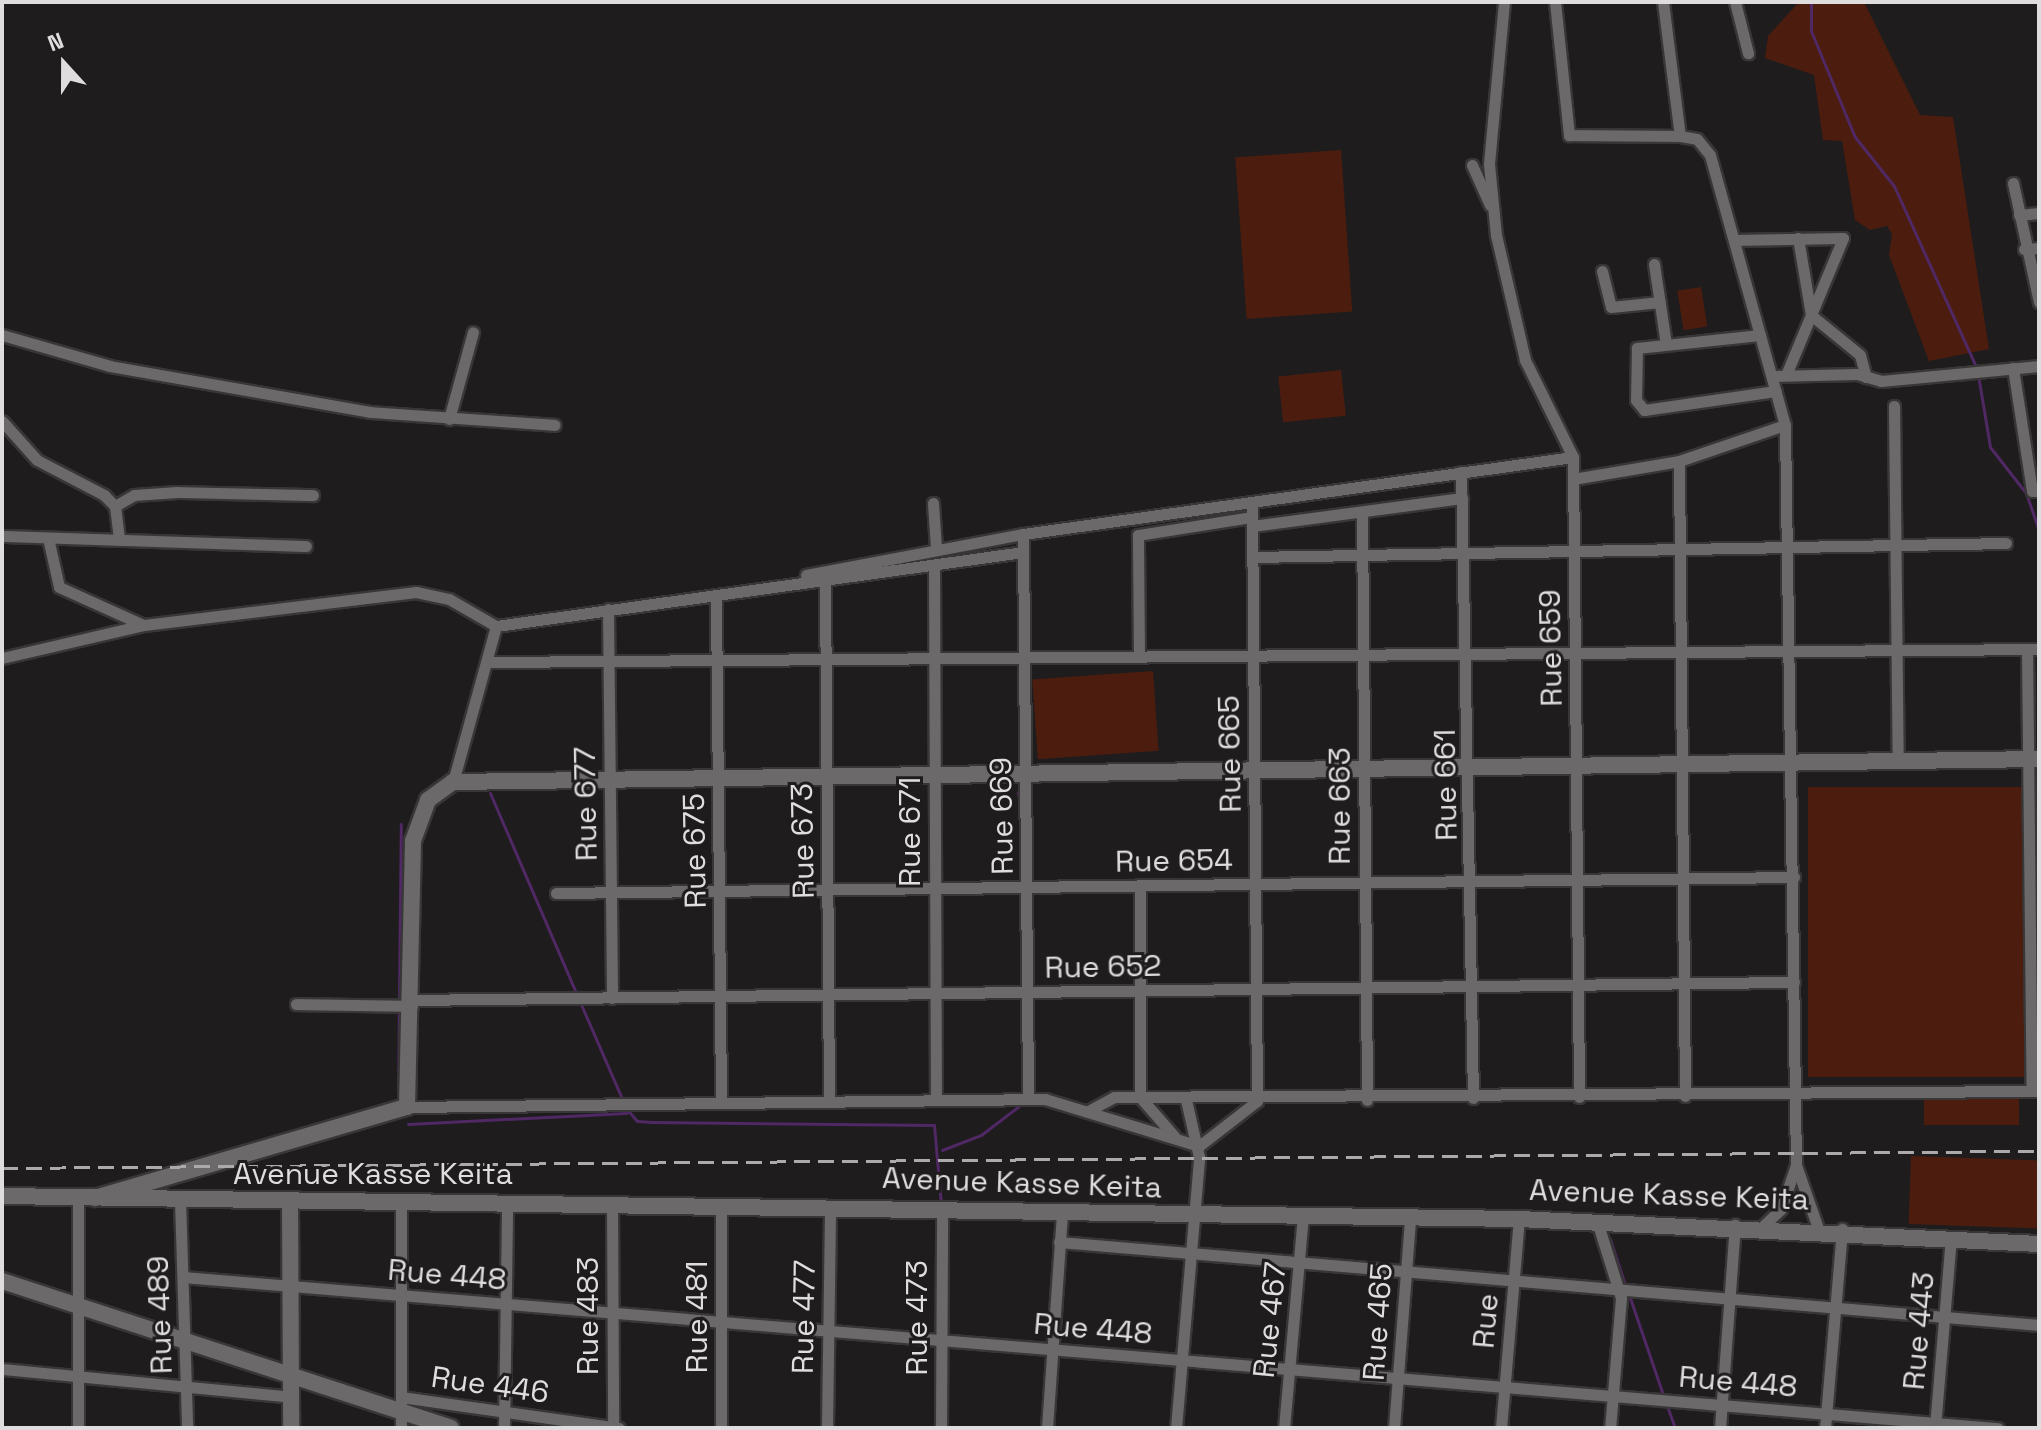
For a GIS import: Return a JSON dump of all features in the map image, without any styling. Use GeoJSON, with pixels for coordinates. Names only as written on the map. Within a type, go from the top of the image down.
{"type":"FeatureCollection","features":[{"type":"Feature","properties":{"kind":"street","name":"Rue 659"},"geometry":{"type":"LineString","coordinates":[[1504,2],[1489,164],[1494,213],[1525,360],[1573,457],[1579,1097]]}},
{"type":"Feature","properties":{"kind":"street"},"geometry":{"type":"LineString","coordinates":[[1555,2],[1569,135],[1680,136],[1705,145],[1785,425],[1790,549],[1796,1165],[1781,1209],[1764,1225]]}},
{"type":"Feature","properties":{"kind":"street"},"geometry":{"type":"LineString","coordinates":[[1663,2],[1680,136]]}},
{"type":"Feature","properties":{"kind":"street"},"geometry":{"type":"LineString","coordinates":[[1735,2],[1748,53]]}},
{"type":"Feature","properties":{"kind":"street","name":"Rue 659"},"geometry":{"type":"LineString","coordinates":[[1472,165],[1494,213]]}},
{"type":"Feature","properties":{"kind":"street"},"geometry":{"type":"LineString","coordinates":[[2013,183],[2024,249],[2039,302]]}},
{"type":"Feature","properties":{"kind":"street"},"geometry":{"type":"LineString","coordinates":[[2019,215],[2039,213]]}},
{"type":"Feature","properties":{"kind":"street"},"geometry":{"type":"LineString","coordinates":[[1734,240],[1838,236],[1844,243],[1786,375]]}},
{"type":"Feature","properties":{"kind":"street"},"geometry":{"type":"LineString","coordinates":[[1798,238],[1811,315],[1860,355],[1866,377]]}},
{"type":"Feature","properties":{"kind":"street"},"geometry":{"type":"LineString","coordinates":[[2024,249],[2039,248]]}},
{"type":"Feature","properties":{"kind":"street"},"geometry":{"type":"LineString","coordinates":[[1654,264],[1666,344]]}},
{"type":"Feature","properties":{"kind":"street"},"geometry":{"type":"LineString","coordinates":[[1602,271],[1611,307],[1660,302]]}},
{"type":"Feature","properties":{"kind":"street"},"geometry":{"type":"LineString","coordinates":[[449,419],[473,332]]}},
{"type":"Feature","properties":{"kind":"street"},"geometry":{"type":"LineString","coordinates":[[2,335],[110,366],[449,419],[555,425]]}},
{"type":"Feature","properties":{"kind":"street"},"geometry":{"type":"LineString","coordinates":[[1760,335],[1642,346],[1633,356],[1636,400],[1644,410],[1776,391]]}},
{"type":"Feature","properties":{"kind":"street"},"geometry":{"type":"LineString","coordinates":[[1772,376],[1866,377],[2039,366]]}},
{"type":"Feature","properties":{"kind":"street"},"geometry":{"type":"LineString","coordinates":[[2013,368],[2032,491],[2039,491]]}},
{"type":"Feature","properties":{"kind":"street"},"geometry":{"type":"LineString","coordinates":[[1894,406],[1898,761]]}},
{"type":"Feature","properties":{"kind":"street"},"geometry":{"type":"LineString","coordinates":[[2,421],[37,460],[115,506]]}},
{"type":"Feature","properties":{"kind":"street"},"geometry":{"type":"LineString","coordinates":[[1573,479],[1679,461],[1785,425]]}},
{"type":"Feature","properties":{"kind":"street"},"geometry":{"type":"LineString","coordinates":[[806,575],[1023,534],[1573,457]]}},
{"type":"Feature","properties":{"kind":"street"},"geometry":{"type":"LineString","coordinates":[[1679,461],[1685,1096]]}},
{"type":"Feature","properties":{"kind":"street","name":"Rue 661"},"geometry":{"type":"LineString","coordinates":[[1461,472],[1469,654],[1473,1098]]}},
{"type":"Feature","properties":{"kind":"street"},"geometry":{"type":"LineString","coordinates":[[115,506],[134,495],[177,492],[313,495]]}},
{"type":"Feature","properties":{"kind":"street"},"geometry":{"type":"LineString","coordinates":[[1139,657],[1138,535],[1362,512],[1462,498]]}},
{"type":"Feature","properties":{"kind":"street","name":"Rue 665"},"geometry":{"type":"LineString","coordinates":[[1252,502],[1257,1101]]}},
{"type":"Feature","properties":{"kind":"street"},"geometry":{"type":"LineString","coordinates":[[933,503],[936,548]]}},
{"type":"Feature","properties":{"kind":"street"},"geometry":{"type":"LineString","coordinates":[[115,506],[119,540]]}},
{"type":"Feature","properties":{"kind":"street","name":"Rue 663"},"geometry":{"type":"LineString","coordinates":[[1362,512],[1367,1100]]}},
{"type":"Feature","properties":{"kind":"street","name":"Rue 669"},"geometry":{"type":"LineString","coordinates":[[1023,534],[1028,1098]]}},
{"type":"Feature","properties":{"kind":"street"},"geometry":{"type":"LineString","coordinates":[[2,536],[306,546]]}},
{"type":"Feature","properties":{"kind":"street"},"geometry":{"type":"LineString","coordinates":[[48,538],[59,587],[144,625]]}},
{"type":"Feature","properties":{"kind":"street"},"geometry":{"type":"LineString","coordinates":[[1252,557],[1896,548],[2006,543]]}},
{"type":"Feature","properties":{"kind":"street"},"geometry":{"type":"LineString","coordinates":[[2,658],[144,625],[416,592],[449,599],[496,626],[608,609],[716,599],[1023,552]]}},
{"type":"Feature","properties":{"kind":"street","name":"Rue 671"},"geometry":{"type":"LineString","coordinates":[[934,565],[936,1100]]}},
{"type":"Feature","properties":{"kind":"street","name":"Rue 673"},"geometry":{"type":"LineString","coordinates":[[825,580],[829,1101]]}},
{"type":"Feature","properties":{"kind":"street","name":"Rue 675"},"geometry":{"type":"LineString","coordinates":[[716,599],[721,1103]]}},
{"type":"Feature","properties":{"kind":"street","name":"Rue 677"},"geometry":{"type":"LineString","coordinates":[[608,609],[612,998]]}},
{"type":"Feature","properties":{"kind":"street"},"geometry":{"type":"LineString","coordinates":[[453,782],[492,662],[496,626]]}},
{"type":"Feature","properties":{"kind":"street"},"geometry":{"type":"LineString","coordinates":[[492,662],[2033,649],[2035,1091],[1257,1101],[1114,1097],[1088,1111]]}},
{"type":"Feature","properties":{"kind":"street"},"geometry":{"type":"LineString","coordinates":[[407,1107],[412,1003],[413,841],[428,800],[453,782],[2034,759]]}},
{"type":"Feature","properties":{"kind":"street","name":"Rue 654"},"geometry":{"type":"LineString","coordinates":[[556,893],[1794,877]]}},
{"type":"Feature","properties":{"kind":"street"},"geometry":{"type":"LineString","coordinates":[[1140,886],[1140,1097],[1175,1138]]}},
{"type":"Feature","properties":{"kind":"street","name":"Rue 652"},"geometry":{"type":"LineString","coordinates":[[296,1004],[1794,982]]}},
{"type":"Feature","properties":{"kind":"street"},"geometry":{"type":"LineString","coordinates":[[95,1198],[407,1107],[1028,1098],[1088,1111],[1199,1146]]}},
{"type":"Feature","properties":{"kind":"street"},"geometry":{"type":"LineString","coordinates":[[1176,1428],[1199,1146],[1186,1100]]}},
{"type":"Feature","properties":{"kind":"street"},"geometry":{"type":"LineString","coordinates":[[1199,1146],[1257,1101]]}},
{"type":"Feature","properties":{"kind":"street"},"geometry":{"type":"LineString","coordinates":[[1796,1165],[1818,1228]]}},
{"type":"Feature","properties":{"kind":"street"},"geometry":{"type":"LineString","coordinates":[[179,1171],[171,1189],[180,1200]]}},
{"type":"Feature","properties":{"kind":"street","name":"Avenue Kasse Keita"},"geometry":{"type":"LineString","coordinates":[[2,1196],[830,1206],[1195,1216],[1519,1219],[1764,1225],[2039,1244]]}},
{"type":"Feature","properties":{"kind":"street"},"geometry":{"type":"LineString","coordinates":[[78,1197],[78,1428]]}},
{"type":"Feature","properties":{"kind":"street","name":"Rue 489"},"geometry":{"type":"LineString","coordinates":[[180,1200],[187,1428]]}},
{"type":"Feature","properties":{"kind":"street"},"geometry":{"type":"LineString","coordinates":[[290,1201],[291,1428]]}},
{"type":"Feature","properties":{"kind":"street"},"geometry":{"type":"LineString","coordinates":[[401,1202],[401,1412]]}},
{"type":"Feature","properties":{"kind":"street"},"geometry":{"type":"LineString","coordinates":[[504,1428],[507,1203]]}},
{"type":"Feature","properties":{"kind":"street","name":"Rue 483"},"geometry":{"type":"LineString","coordinates":[[612,1204],[613,1428]]}},
{"type":"Feature","properties":{"kind":"street","name":"Rue 481"},"geometry":{"type":"LineString","coordinates":[[721,1206],[721,1428]]}},
{"type":"Feature","properties":{"kind":"street","name":"Rue 477"},"geometry":{"type":"LineString","coordinates":[[827,1428],[830,1206]]}},
{"type":"Feature","properties":{"kind":"street","name":"Rue 473"},"geometry":{"type":"LineString","coordinates":[[941,1428],[942,1208]]}},
{"type":"Feature","properties":{"kind":"street"},"geometry":{"type":"LineString","coordinates":[[1047,1428],[1062,1212]]}},
{"type":"Feature","properties":{"kind":"street","name":"Rue 467"},"geometry":{"type":"LineString","coordinates":[[1284,1428],[1303,1216]]}},
{"type":"Feature","properties":{"kind":"street","name":"Rue 465"},"geometry":{"type":"LineString","coordinates":[[1394,1428],[1410,1219]]}},
{"type":"Feature","properties":{"kind":"street","name":"Rue"},"geometry":{"type":"LineString","coordinates":[[1501,1428],[1519,1219]]}},
{"type":"Feature","properties":{"kind":"street"},"geometry":{"type":"LineString","coordinates":[[1597,1221],[1620,1292],[1610,1428]]}},
{"type":"Feature","properties":{"kind":"street"},"geometry":{"type":"LineString","coordinates":[[1720,1428],[1735,1225]]}},
{"type":"Feature","properties":{"kind":"street"},"geometry":{"type":"LineString","coordinates":[[1825,1428],[1842,1229]]}},
{"type":"Feature","properties":{"kind":"street","name":"Rue 443"},"geometry":{"type":"LineString","coordinates":[[1935,1425],[1951,1238]]}},
{"type":"Feature","properties":{"kind":"street"},"geometry":{"type":"LineString","coordinates":[[1059,1242],[1514,1280],[1620,1292],[2039,1325]]}},
{"type":"Feature","properties":{"kind":"street","name":"Rue 448"},"geometry":{"type":"LineString","coordinates":[[183,1277],[1998,1428]]}},
{"type":"Feature","properties":{"kind":"street"},"geometry":{"type":"LineString","coordinates":[[2,1281],[451,1428]]}},
{"type":"Feature","properties":{"kind":"street"},"geometry":{"type":"LineString","coordinates":[[2,1369],[186,1383],[291,1397]]}},
{"type":"Feature","properties":{"kind":"street","name":"Rue 446"},"geometry":{"type":"LineString","coordinates":[[401,1412],[504,1411],[619,1428]]}},
{"type":"Feature","properties":{"kind":"shaded area"},"geometry":{"type":"Polygon","coordinates":[[[1799,2],[1864,2],[1920,115],[1953,117],[1989,349],[1929,361],[1889,255],[1892,234],[1887,226],[1870,230],[1855,220],[1842,141],[1823,140],[1814,75],[1765,58],[1768,36],[1799,2]]]}},
{"type":"Feature","properties":{"kind":"shaded area"},"geometry":{"type":"Polygon","coordinates":[[[1341,150],[1352,312],[1247,319],[1235,157],[1341,150]]]}},
{"type":"Feature","properties":{"kind":"shaded area"},"geometry":{"type":"Polygon","coordinates":[[[1701,287],[1707,327],[1684,330],[1677,291],[1701,287]]]}},
{"type":"Feature","properties":{"kind":"shaded area"},"geometry":{"type":"Polygon","coordinates":[[[1341,370],[1346,416],[1283,422],[1278,377],[1341,370]]]}},
{"type":"Feature","properties":{"kind":"shaded area"},"geometry":{"type":"Polygon","coordinates":[[[1153,671],[1159,751],[1038,759],[1032,679],[1153,671]]]}},
{"type":"Feature","properties":{"kind":"shaded area"},"geometry":{"type":"Polygon","coordinates":[[[1808,787],[2024,787],[2024,1077],[1808,1077],[1808,787]]]}},
{"type":"Feature","properties":{"kind":"shaded area"},"geometry":{"type":"Polygon","coordinates":[[[1924,1093],[2019,1093],[2019,1125],[1924,1125],[1924,1093]]]}},
{"type":"Feature","properties":{"kind":"shaded area"},"geometry":{"type":"Polygon","coordinates":[[[1911,1156],[2039,1160],[2037,1228],[1909,1224],[1911,1156]]]}},
{"type":"Feature","properties":{"kind":"waterway"},"geometry":{"type":"LineString","coordinates":[[1811,2],[1811,31],[1855,137],[1894,186],[1976,367]]}},
{"type":"Feature","properties":{"kind":"waterway"},"geometry":{"type":"LineString","coordinates":[[1978,375],[1990,447],[2026,493],[2039,531]]}},
{"type":"Feature","properties":{"kind":"waterway"},"geometry":{"type":"LineString","coordinates":[[1018,792],[1020,804]]}},
{"type":"Feature","properties":{"kind":"waterway"},"geometry":{"type":"LineString","coordinates":[[490,793],[577,995]]}},
{"type":"Feature","properties":{"kind":"waterway"},"geometry":{"type":"LineString","coordinates":[[398,1095],[401,824]]}},
{"type":"Feature","properties":{"kind":"waterway"},"geometry":{"type":"LineString","coordinates":[[580,1002],[623,1101]]}},
{"type":"Feature","properties":{"kind":"waterway"},"geometry":{"type":"LineString","coordinates":[[942,1150],[981,1135],[1023,1103]]}},
{"type":"Feature","properties":{"kind":"waterway"},"geometry":{"type":"LineString","coordinates":[[626,1108],[637,1121],[652,1122],[934,1125],[941,1205]]}},
{"type":"Feature","properties":{"kind":"waterway"},"geometry":{"type":"LineString","coordinates":[[408,1124],[627,1113]]}},
{"type":"Feature","properties":{"kind":"waterway"},"geometry":{"type":"LineString","coordinates":[[1610,1239],[1625,1285]]}},
{"type":"Feature","properties":{"kind":"waterway"},"geometry":{"type":"LineString","coordinates":[[1628,1292],[1664,1398]]}},
{"type":"Feature","properties":{"kind":"waterway"},"geometry":{"type":"LineString","coordinates":[[1667,1406],[1675,1428]]}},
{"type":"Feature","properties":{"kind":"railway"},"geometry":{"type":"LineString","coordinates":[[2,1168],[2039,1151]]}}]}
